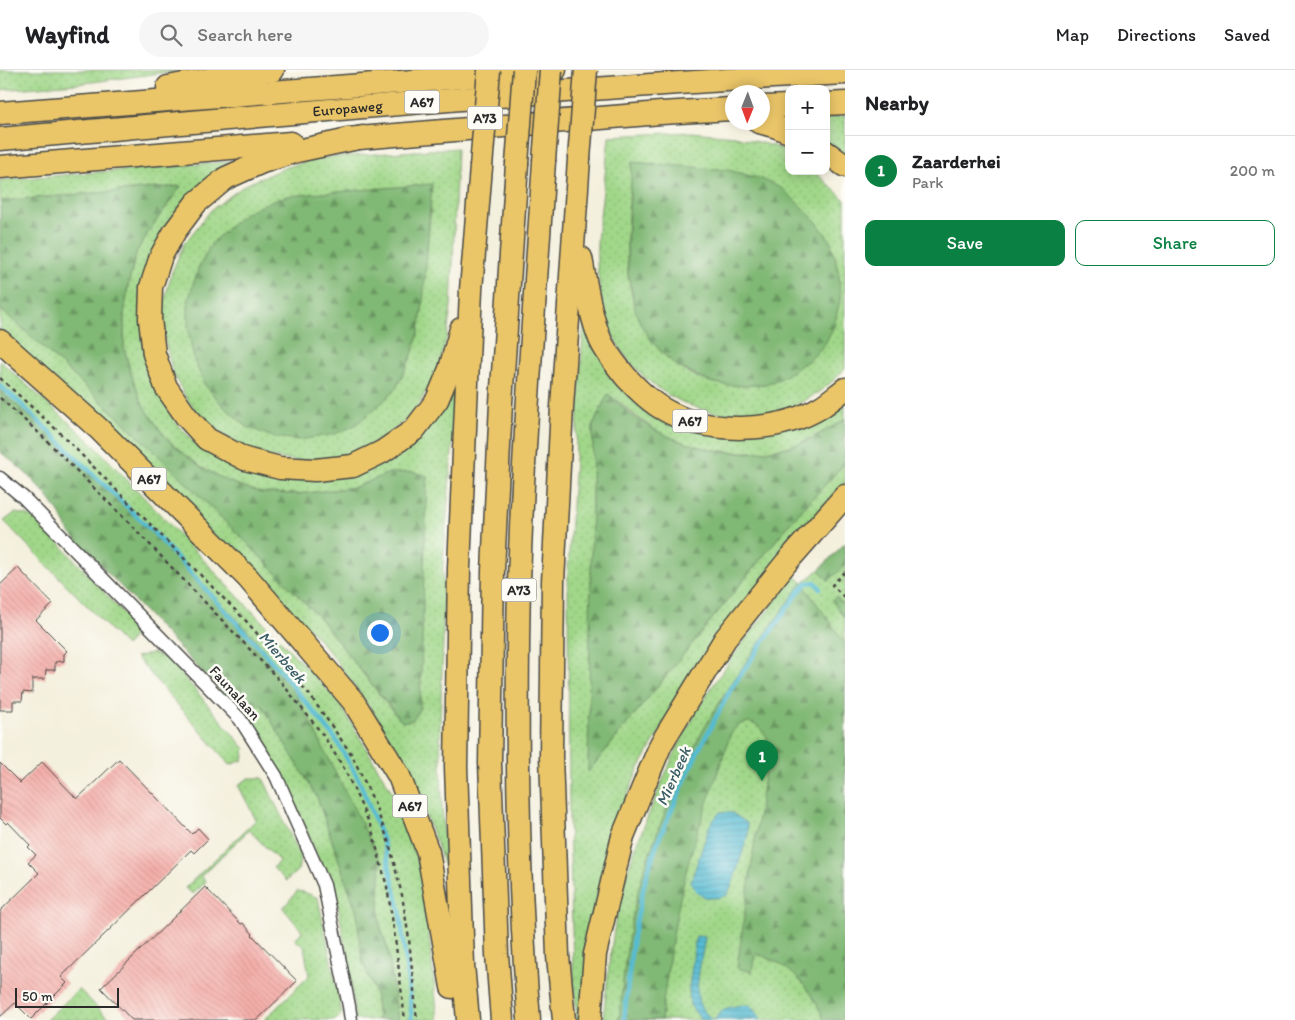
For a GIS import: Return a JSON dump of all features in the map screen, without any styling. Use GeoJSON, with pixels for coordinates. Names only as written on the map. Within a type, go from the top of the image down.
{"type":"FeatureCollection","features":[{"type":"Feature","properties":{"kind":"highway","name":"A67"},"geometry":{"type":"LineString","coordinates":[[53,108],[236,74],[273,70]]}},
{"type":"Feature","properties":{"kind":"highway","name":"A73"},"geometry":{"type":"LineString","coordinates":[[468,1020],[463,965],[456,767],[459,568],[471,290],[489,70]]}},
{"type":"Feature","properties":{"kind":"highway","name":"A73"},"geometry":{"type":"LineString","coordinates":[[502,1020],[497,954],[490,763],[493,570],[500,403],[524,70]]}},
{"type":"Feature","properties":{"kind":"highway","name":"A73"},"geometry":{"type":"LineString","coordinates":[[529,1020],[524,957],[517,757],[519,583],[528,409],[551,70]]}},
{"type":"Feature","properties":{"kind":"highway","name":"Europaweg"},"geometry":{"type":"LineString","coordinates":[[0,113],[555,70]]}},
{"type":"Feature","properties":{"kind":"highway","name":"A73"},"geometry":{"type":"LineString","coordinates":[[564,1020],[558,956],[551,756],[554,582],[562,407],[586,70]]}},
{"type":"Feature","properties":{"kind":"highway","name":"Europaweg"},"geometry":{"type":"LineString","coordinates":[[0,139],[454,99],[709,80],[845,73]]}},
{"type":"Feature","properties":{"kind":"highway"},"geometry":{"type":"LineString","coordinates":[[830,104],[845,103]]}},
{"type":"Feature","properties":{"kind":"highway"},"geometry":{"type":"LineString","coordinates":[[770,107],[785,106]]}},
{"type":"Feature","properties":{"kind":"highway","name":"A67"},"geometry":{"type":"LineString","coordinates":[[0,167],[725,109]]}},
{"type":"Feature","properties":{"kind":"highway","name":"A67"},"geometry":{"type":"LineString","coordinates":[[661,113],[725,118]]}},
{"type":"Feature","properties":{"kind":"highway"},"geometry":{"type":"LineString","coordinates":[[770,125],[785,130]]}},
{"type":"Feature","properties":{"kind":"highway","name":"A73"},"geometry":{"type":"LineString","coordinates":[[363,137],[288,154],[262,162],[226,178],[196,203],[175,231],[161,256],[151,287],[150,319],[154,354],[166,387],[186,416],[207,439],[245,459],[280,468],[315,470],[353,466],[382,452],[414,430],[437,400],[450,369],[471,290]]}},
{"type":"Feature","properties":{"kind":"highway"},"geometry":{"type":"LineString","coordinates":[[830,155],[845,166]]}},
{"type":"Feature","properties":{"kind":"highway","name":"A67"},"geometry":{"type":"LineString","coordinates":[[574,225],[588,300],[601,340],[615,364],[640,392],[664,410],[692,422],[713,427],[746,428],[771,426],[821,408],[845,389]]}},
{"type":"Feature","properties":{"kind":"highway","name":"A67"},"geometry":{"type":"LineString","coordinates":[[0,341],[99,429],[248,578],[353,702],[399,776],[428,852],[458,1020]]}},
{"type":"Feature","properties":{"kind":"highway"},"geometry":{"type":"LineString","coordinates":[[590,1020],[595,954],[623,836],[661,744],[725,639],[786,563],[845,496]]}},
{"type":"Feature","properties":{"kind":"street","name":"Faunalaan"},"geometry":{"type":"LineString","coordinates":[[0,478],[31,505],[240,719],[276,776],[324,885],[351,1020]]}},
{"type":"Feature","properties":{"kind":"path"},"geometry":{"type":"LineString","coordinates":[[0,378],[58,432],[247,622],[309,694],[352,755],[374,802],[388,843],[402,895],[409,940],[417,1020]]}},
{"type":"Feature","properties":{"kind":"path"},"geometry":{"type":"LineString","coordinates":[[0,398],[40,434],[150,544],[281,682],[323,735],[345,770],[371,827],[378,849],[387,886],[405,1020]]}},
{"type":"Feature","properties":{"kind":"path"},"geometry":{"type":"LineString","coordinates":[[845,572],[832,585],[845,598]]}},
{"type":"Feature","properties":{"kind":"green space"},"geometry":{"type":"Polygon","coordinates":[[[0,70],[185,70],[77,84],[0,90],[0,70]]]}},
{"type":"Feature","properties":{"kind":"green space"},"geometry":{"type":"Polygon","coordinates":[[[845,116],[845,159],[830,150],[830,118],[845,116]]]}},
{"type":"Feature","properties":{"kind":"green space"},"geometry":{"type":"Polygon","coordinates":[[[691,132],[734,136],[773,146],[785,150],[785,175],[818,175],[845,200],[845,369],[816,394],[796,405],[774,412],[745,415],[715,412],[688,405],[675,399],[650,382],[636,369],[614,338],[602,302],[598,273],[597,236],[609,136],[691,132]],[[630,190],[627,263],[630,287],[638,317],[650,338],[664,354],[673,362],[701,379],[724,384],[765,384],[840,300],[839,276],[835,257],[630,190]]]}},
{"type":"Feature","properties":{"kind":"green space"},"geometry":{"type":"Polygon","coordinates":[[[457,148],[451,306],[447,337],[439,365],[419,404],[405,420],[386,436],[366,448],[344,455],[299,461],[270,457],[239,445],[209,426],[188,401],[173,374],[163,332],[163,305],[172,272],[184,244],[211,210],[245,185],[284,168],[320,158],[457,148]],[[431,206],[242,215],[212,243],[198,269],[194,360],[205,385],[224,407],[396,388],[412,355],[419,332],[431,206]]]}},
{"type":"Feature","properties":{"kind":"green space"},"geometry":{"type":"Polygon","coordinates":[[[252,160],[159,247],[163,401],[177,424],[198,446],[229,466],[260,477],[283,479],[374,463],[455,371],[453,439],[443,563],[440,724],[442,806],[447,875],[409,773],[373,712],[335,659],[310,629],[0,331],[0,309],[147,444],[248,544],[317,615],[402,722],[389,473],[356,487],[299,494],[261,493],[227,481],[202,468],[172,444],[142,403],[131,374],[124,347],[124,315],[128,286],[136,253],[181,186],[0,201],[0,180],[252,160]]]}},
{"type":"Feature","properties":{"kind":"green space"},"geometry":{"type":"Polygon","coordinates":[[[632,162],[728,170],[762,179],[783,189],[816,221],[830,240],[839,276],[840,300],[834,326],[825,344],[811,359],[780,379],[765,384],[745,386],[710,382],[676,365],[663,354],[642,327],[636,313],[628,273],[627,245],[632,162]]]}},
{"type":"Feature","properties":{"kind":"green space"},"geometry":{"type":"Polygon","coordinates":[[[432,184],[419,332],[412,355],[396,388],[385,400],[354,426],[335,434],[299,440],[273,437],[247,427],[224,407],[205,385],[194,360],[188,328],[188,301],[198,269],[212,243],[242,215],[287,196],[432,184]]]}},
{"type":"Feature","properties":{"kind":"green space"},"geometry":{"type":"Polygon","coordinates":[[[181,186],[136,253],[128,286],[124,315],[124,347],[131,374],[142,403],[172,444],[202,468],[227,481],[261,493],[299,494],[356,487],[389,473],[414,472],[427,476],[420,708],[413,720],[402,722],[317,615],[248,544],[147,444],[0,309],[0,201],[181,186]]]}},
{"type":"Feature","properties":{"kind":"green space"},"geometry":{"type":"Polygon","coordinates":[[[585,303],[624,382],[724,433],[845,395],[845,419],[815,436],[787,447],[753,452],[736,452],[702,447],[669,437],[648,425],[608,394],[593,425],[589,771],[790,523],[845,463],[845,483],[787,548],[679,697],[637,772],[624,804],[582,1020],[577,1020],[573,965],[569,818],[568,569],[585,303]]]}},
{"type":"Feature","properties":{"kind":"green space"},"geometry":{"type":"Polygon","coordinates":[[[0,361],[91,442],[338,701],[398,802],[423,879],[438,1020],[398,1020],[388,950],[380,925],[379,899],[290,682],[252,635],[105,486],[46,430],[0,391],[0,361]]]}},
{"type":"Feature","properties":{"kind":"green space"},"geometry":{"type":"Polygon","coordinates":[[[0,391],[46,430],[105,486],[252,635],[290,682],[381,862],[380,925],[388,950],[398,1020],[378,1020],[375,992],[362,960],[357,913],[317,797],[261,704],[240,712],[69,532],[56,509],[40,487],[0,452],[0,391]]]}},
{"type":"Feature","properties":{"kind":"green space"},"geometry":{"type":"Polygon","coordinates":[[[608,394],[632,415],[657,431],[692,445],[730,452],[768,451],[801,443],[845,419],[845,463],[790,523],[588,772],[593,425],[608,394]]]}},
{"type":"Feature","properties":{"kind":"green space"},"geometry":{"type":"Polygon","coordinates":[[[15,513],[27,515],[40,522],[132,623],[133,637],[126,646],[4,521],[15,513]]]}},
{"type":"Feature","properties":{"kind":"green space"},"geometry":{"type":"Polygon","coordinates":[[[845,543],[845,1020],[603,1020],[613,935],[623,885],[646,821],[682,738],[719,676],[795,576],[803,583],[819,570],[845,543]]]}},
{"type":"Feature","properties":{"kind":"green space"},"geometry":{"type":"Polygon","coordinates":[[[845,543],[845,565],[829,581],[819,570],[845,543]]]}},
{"type":"Feature","properties":{"kind":"green space"},"geometry":{"type":"Polygon","coordinates":[[[802,583],[845,643],[845,1020],[824,1020],[813,998],[798,978],[778,963],[755,954],[752,972],[737,968],[767,755],[767,737],[758,726],[749,722],[738,725],[731,733],[691,854],[674,927],[661,1020],[619,1020],[628,942],[641,879],[671,799],[692,751],[717,707],[802,583]]]}},
{"type":"Feature","properties":{"kind":"green space"},"geometry":{"type":"Polygon","coordinates":[[[836,597],[845,606],[845,619],[832,600],[836,597]]]}},
{"type":"Feature","properties":{"kind":"green space"},"geometry":{"type":"Polygon","coordinates":[[[153,653],[170,660],[245,749],[243,760],[230,765],[136,657],[153,653]]]}},
{"type":"Feature","properties":{"kind":"green space"},"geometry":{"type":"Polygon","coordinates":[[[261,703],[317,797],[357,913],[362,960],[375,992],[378,1020],[355,1020],[351,982],[338,905],[288,787],[240,712],[261,703]]]}},
{"type":"Feature","properties":{"kind":"green space"},"geometry":{"type":"Polygon","coordinates":[[[249,778],[263,778],[301,857],[298,870],[286,881],[273,868],[279,861],[249,830],[201,876],[206,882],[193,894],[185,888],[256,820],[238,785],[249,778]]]}},
{"type":"Feature","properties":{"kind":"green space"},"geometry":{"type":"Polygon","coordinates":[[[297,891],[318,898],[342,1013],[336,1020],[264,1020],[309,976],[304,946],[295,940],[302,931],[283,908],[297,891]]]}},
{"type":"Feature","properties":{"kind":"green space"},"geometry":{"type":"Polygon","coordinates":[[[79,989],[110,1020],[46,1020],[79,989]]]}},
{"type":"Feature","properties":{"kind":"water"},"geometry":{"type":"Polygon","coordinates":[[[720,812],[732,813],[747,823],[748,835],[727,895],[710,898],[697,892],[691,881],[710,825],[720,812]]]}},
{"type":"Feature","properties":{"kind":"water"},"geometry":{"type":"Polygon","coordinates":[[[696,936],[705,937],[698,982],[698,999],[707,1015],[713,1020],[701,1020],[690,1005],[689,988],[696,936]]]}},
{"type":"Feature","properties":{"kind":"water"},"geometry":{"type":"Polygon","coordinates":[[[750,1005],[762,1020],[715,1020],[723,1010],[750,1005]]]}},
{"type":"Feature","properties":{"kind":"building"},"geometry":{"type":"Polygon","coordinates":[[[18,568],[53,604],[36,620],[67,651],[64,654],[64,661],[55,662],[55,670],[46,670],[45,679],[32,679],[32,693],[23,692],[22,701],[13,701],[13,710],[0,710],[0,585],[18,568]]]}},
{"type":"Feature","properties":{"kind":"building"},"geometry":{"type":"Polygon","coordinates":[[[119,759],[192,834],[198,828],[208,839],[194,853],[191,850],[61,977],[67,983],[31,1019],[15,1003],[0,1017],[0,911],[39,873],[28,862],[36,855],[28,847],[30,845],[8,822],[6,824],[0,818],[0,763],[20,783],[42,762],[77,799],[119,759]]]}},
{"type":"Feature","properties":{"kind":"building"},"geometry":{"type":"Polygon","coordinates":[[[205,887],[241,924],[243,923],[252,935],[297,981],[257,1020],[132,1020],[101,988],[205,887]]]}},
{"type":"Feature","properties":{"kind":"waterway","name":"Mierbeek"},"geometry":{"type":"LineString","coordinates":[[0,386],[20,403],[156,535],[278,668],[335,738],[359,780],[383,841],[400,911],[412,1020]]}},
{"type":"Feature","properties":{"kind":"waterway","name":"Mierbeek"},"geometry":{"type":"LineString","coordinates":[[624,1020],[633,936],[645,881],[657,843],[697,753],[732,687],[797,594],[807,583],[815,582],[820,588]]}},
{"type":"Feature","properties":{"kind":"place","name":"Zaarderhei"},"geometry":{"type":"Point","coordinates":[762,781]}}]}
